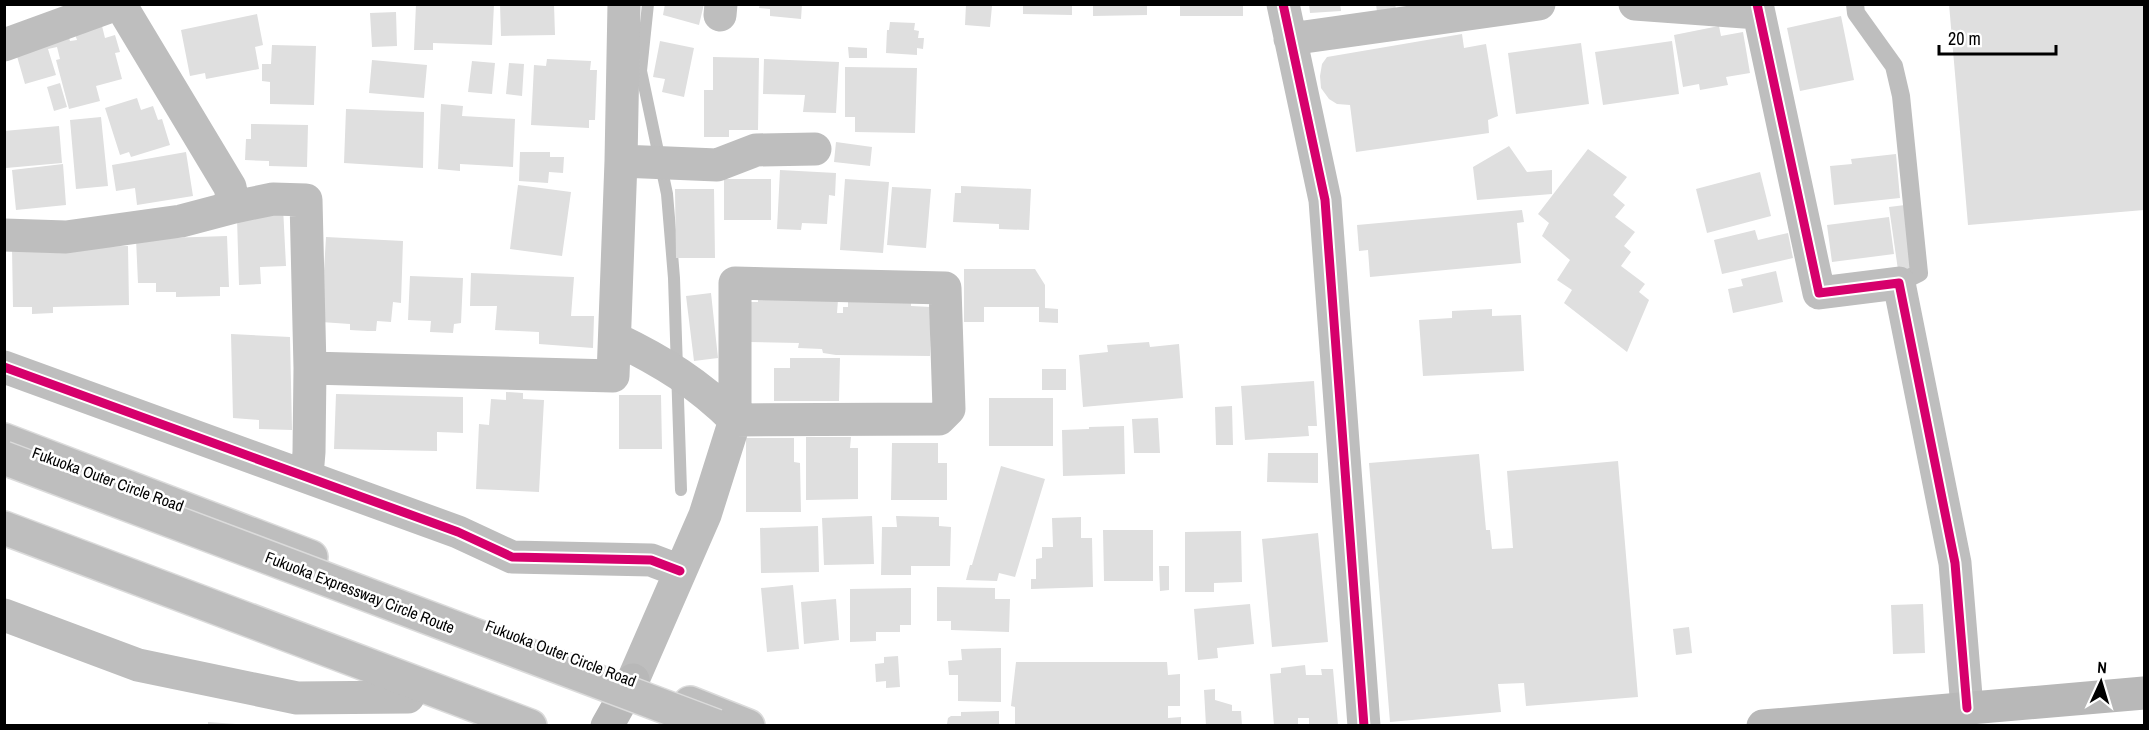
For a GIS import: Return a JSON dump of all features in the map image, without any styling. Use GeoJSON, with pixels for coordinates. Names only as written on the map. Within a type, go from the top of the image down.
{"type":"FeatureCollection","features":[{"type":"Feature","properties":{"kind":"main road"},"geometry":{"type":"LineString","coordinates":[[4,45],[119,4],[230,187],[234,207]]}},
{"type":"Feature","properties":{"kind":"main road"},"geometry":{"type":"LineString","coordinates":[[310,368],[614,376],[624,4]]}},
{"type":"Feature","properties":{"kind":"main road"},"geometry":{"type":"LineString","coordinates":[[1283,4],[1325,200],[1364,726]]}},
{"type":"Feature","properties":{"kind":"main road"},"geometry":{"type":"LineString","coordinates":[[1290,39],[1539,4]]}},
{"type":"Feature","properties":{"kind":"main road"},"geometry":{"type":"LineString","coordinates":[[1635,4],[1758,9],[1820,293],[1899,282],[1954,563],[1967,708]]}},
{"type":"Feature","properties":{"kind":"main road"},"geometry":{"type":"LineString","coordinates":[[621,161],[717,165],[756,150],[815,149]]}},
{"type":"Feature","properties":{"kind":"main road"},"geometry":{"type":"LineString","coordinates":[[4,235],[66,237],[181,221],[273,199],[306,200],[310,368],[307,476]]}},
{"type":"Feature","properties":{"kind":"main road"},"geometry":{"type":"LineString","coordinates":[[615,339],[659,360],[712,397],[735,420],[939,420],[949,409],[945,288],[735,283],[735,420],[705,515],[633,680]]}},
{"type":"Feature","properties":{"kind":"main road"},"geometry":{"type":"LineString","coordinates":[[4,367],[458,532],[512,557],[651,560],[680,571]]}},
{"type":"Feature","properties":{"kind":"main road"},"geometry":{"type":"LineString","coordinates":[[4,425],[131,487]]}},
{"type":"Feature","properties":{"kind":"main road","name":"Fukuoka Outer Circle Road"},"geometry":{"type":"LineString","coordinates":[[4,441],[131,487],[748,726]]}},
{"type":"Feature","properties":{"kind":"main road","name":"Fukuoka Expressway Circle Route"},"geometry":{"type":"LineString","coordinates":[[4,458],[716,726]]}},
{"type":"Feature","properties":{"kind":"main road"},"geometry":{"type":"LineString","coordinates":[[4,528],[530,726]]}},
{"type":"Feature","properties":{"kind":"main road"},"geometry":{"type":"LineString","coordinates":[[4,536],[476,726]]}},
{"type":"Feature","properties":{"kind":"main road"},"geometry":{"type":"LineString","coordinates":[[4,550],[94,574]]}},
{"type":"Feature","properties":{"kind":"main road"},"geometry":{"type":"LineString","coordinates":[[4,615],[138,665],[297,698],[408,697]]}},
{"type":"Feature","properties":{"kind":"street"},"geometry":{"type":"LineString","coordinates":[[607,726],[633,680]]}},
{"type":"Feature","properties":{"kind":"street"},"geometry":{"type":"LineString","coordinates":[[1763,726],[2145,693]]}},
{"type":"Feature","properties":{"kind":"lane"},"geometry":{"type":"LineString","coordinates":[[1855,4],[1856,14],[1894,66],[1901,96],[1918,273],[1899,282]]}},
{"type":"Feature","properties":{"kind":"building"},"geometry":{"type":"Polygon","coordinates":[[[416,4],[494,4],[492,45],[433,43],[433,50],[414,50],[416,4]]]}},
{"type":"Feature","properties":{"kind":"building"},"geometry":{"type":"Polygon","coordinates":[[[500,4],[554,4],[555,35],[501,36],[500,4]]]}},
{"type":"Feature","properties":{"kind":"building"},"geometry":{"type":"Polygon","coordinates":[[[665,4],[704,4],[699,25],[663,15],[665,4]]]}},
{"type":"Feature","properties":{"kind":"building"},"geometry":{"type":"Polygon","coordinates":[[[760,4],[802,4],[801,19],[770,16],[770,9],[759,8],[760,4]]]}},
{"type":"Feature","properties":{"kind":"building"},"geometry":{"type":"Polygon","coordinates":[[[966,4],[992,6],[990,27],[965,25],[966,4]]]}},
{"type":"Feature","properties":{"kind":"building"},"geometry":{"type":"Polygon","coordinates":[[[1023,4],[1072,4],[1072,15],[1023,14],[1023,4]]]}},
{"type":"Feature","properties":{"kind":"building"},"geometry":{"type":"Polygon","coordinates":[[[1093,4],[1147,4],[1147,15],[1093,16],[1093,4]]]}},
{"type":"Feature","properties":{"kind":"building"},"geometry":{"type":"Polygon","coordinates":[[[1180,4],[1243,4],[1243,16],[1180,16],[1180,4]]]}},
{"type":"Feature","properties":{"kind":"building"},"geometry":{"type":"Polygon","coordinates":[[[1309,4],[1340,4],[1341,11],[1310,13],[1309,4]]]}},
{"type":"Feature","properties":{"kind":"building"},"geometry":{"type":"Polygon","coordinates":[[[1376,4],[1395,4],[1396,9],[1377,12],[1376,4]]]}},
{"type":"Feature","properties":{"kind":"building"},"geometry":{"type":"Polygon","coordinates":[[[1949,4],[2144,4],[2144,210],[1968,225],[1949,4]]]}},
{"type":"Feature","properties":{"kind":"building"},"geometry":{"type":"Polygon","coordinates":[[[396,12],[397,46],[372,47],[370,13],[396,12]]]}},
{"type":"Feature","properties":{"kind":"building"},"geometry":{"type":"Polygon","coordinates":[[[257,14],[263,45],[255,47],[259,69],[206,79],[205,73],[190,76],[181,30],[257,14]]]}},
{"type":"Feature","properties":{"kind":"building"},"geometry":{"type":"Polygon","coordinates":[[[1841,16],[1854,80],[1800,91],[1787,28],[1841,16]]]}},
{"type":"Feature","properties":{"kind":"building"},"geometry":{"type":"Polygon","coordinates":[[[890,22],[915,23],[914,30],[919,31],[918,38],[924,38],[923,49],[917,48],[917,55],[886,53],[887,30],[889,30],[890,22]]]}},
{"type":"Feature","properties":{"kind":"building"},"geometry":{"type":"Polygon","coordinates":[[[102,26],[105,38],[115,35],[120,52],[115,53],[122,79],[96,86],[100,101],[69,109],[56,60],[60,59],[57,47],[48,49],[56,75],[25,84],[14,46],[68,34],[70,41],[77,40],[75,34],[102,26]]]}},
{"type":"Feature","properties":{"kind":"building"},"geometry":{"type":"Polygon","coordinates":[[[1719,26],[1721,36],[1743,32],[1750,73],[1726,77],[1728,85],[1700,90],[1699,84],[1683,87],[1674,35],[1719,26]]]}},
{"type":"Feature","properties":{"kind":"building"},"geometry":{"type":"Polygon","coordinates":[[[1462,34],[1464,48],[1486,44],[1498,116],[1488,120],[1489,133],[1356,152],[1350,105],[1337,104],[1329,99],[1321,88],[1322,64],[1327,57],[1462,34]]]}},
{"type":"Feature","properties":{"kind":"building"},"geometry":{"type":"Polygon","coordinates":[[[660,41],[694,48],[684,97],[662,92],[665,79],[653,77],[660,41]]]}},
{"type":"Feature","properties":{"kind":"building"},"geometry":{"type":"Polygon","coordinates":[[[1672,41],[1679,94],[1603,105],[1595,52],[1672,41]]]}},
{"type":"Feature","properties":{"kind":"building"},"geometry":{"type":"Polygon","coordinates":[[[1581,43],[1589,104],[1516,114],[1508,53],[1581,43]]]}},
{"type":"Feature","properties":{"kind":"building"},"geometry":{"type":"Polygon","coordinates":[[[272,45],[316,46],[314,105],[270,104],[270,82],[262,81],[262,64],[271,64],[272,45]]]}},
{"type":"Feature","properties":{"kind":"building"},"geometry":{"type":"Polygon","coordinates":[[[848,47],[867,48],[867,58],[849,58],[848,47]]]}},
{"type":"Feature","properties":{"kind":"building"},"geometry":{"type":"Polygon","coordinates":[[[713,57],[759,58],[758,130],[729,130],[729,137],[704,137],[704,90],[713,90],[713,57]]]}},
{"type":"Feature","properties":{"kind":"building"},"geometry":{"type":"Polygon","coordinates":[[[547,59],[591,61],[590,70],[597,70],[595,120],[589,120],[589,128],[531,125],[534,65],[546,66],[547,59]]]}},
{"type":"Feature","properties":{"kind":"building"},"geometry":{"type":"Polygon","coordinates":[[[764,59],[839,62],[836,113],[803,112],[805,95],[763,94],[764,59]]]}},
{"type":"Feature","properties":{"kind":"building"},"geometry":{"type":"Polygon","coordinates":[[[372,60],[427,65],[424,98],[369,93],[372,60]]]}},
{"type":"Feature","properties":{"kind":"building"},"geometry":{"type":"Polygon","coordinates":[[[472,61],[495,63],[492,94],[468,92],[472,61]]]}},
{"type":"Feature","properties":{"kind":"building"},"geometry":{"type":"Polygon","coordinates":[[[509,63],[524,64],[522,96],[506,94],[509,63]]]}},
{"type":"Feature","properties":{"kind":"building"},"geometry":{"type":"Polygon","coordinates":[[[845,67],[917,68],[915,133],[855,132],[855,117],[845,117],[845,67]]]}},
{"type":"Feature","properties":{"kind":"building"},"geometry":{"type":"Polygon","coordinates":[[[60,83],[67,107],[54,111],[47,87],[60,83]]]}},
{"type":"Feature","properties":{"kind":"building"},"geometry":{"type":"Polygon","coordinates":[[[137,98],[141,110],[153,106],[158,120],[162,119],[170,145],[131,157],[129,152],[120,155],[105,108],[137,98]]]}},
{"type":"Feature","properties":{"kind":"building"},"geometry":{"type":"Polygon","coordinates":[[[441,104],[463,106],[462,116],[515,119],[513,167],[460,164],[460,171],[438,169],[441,104]]]}},
{"type":"Feature","properties":{"kind":"building"},"geometry":{"type":"Polygon","coordinates":[[[346,109],[424,112],[423,168],[344,163],[346,109]]]}},
{"type":"Feature","properties":{"kind":"building"},"geometry":{"type":"Polygon","coordinates":[[[101,117],[108,186],[76,189],[70,120],[101,117]]]}},
{"type":"Feature","properties":{"kind":"building"},"geometry":{"type":"Polygon","coordinates":[[[251,124],[308,125],[307,167],[269,166],[269,161],[245,160],[246,139],[251,139],[251,124]]]}},
{"type":"Feature","properties":{"kind":"building"},"geometry":{"type":"Polygon","coordinates":[[[59,126],[62,163],[6,168],[4,131],[59,126]]]}},
{"type":"Feature","properties":{"kind":"building"},"geometry":{"type":"Polygon","coordinates":[[[836,142],[872,147],[870,166],[834,162],[836,142]]]}},
{"type":"Feature","properties":{"kind":"building"},"geometry":{"type":"Polygon","coordinates":[[[1509,146],[1527,172],[1552,170],[1552,194],[1477,200],[1473,167],[1509,146]]]}},
{"type":"Feature","properties":{"kind":"building"},"geometry":{"type":"Polygon","coordinates":[[[1588,149],[1627,177],[1613,195],[1625,205],[1615,217],[1635,232],[1624,246],[1631,252],[1621,266],[1645,284],[1639,292],[1649,300],[1627,352],[1564,303],[1572,290],[1557,280],[1570,260],[1542,236],[1549,223],[1538,214],[1588,149]]]}},
{"type":"Feature","properties":{"kind":"building"},"geometry":{"type":"Polygon","coordinates":[[[186,152],[193,196],[137,205],[135,188],[116,191],[112,165],[186,152]]]}},
{"type":"Feature","properties":{"kind":"building"},"geometry":{"type":"Polygon","coordinates":[[[520,152],[550,152],[550,157],[564,157],[563,173],[549,172],[548,183],[519,181],[520,152]]]}},
{"type":"Feature","properties":{"kind":"building"},"geometry":{"type":"Polygon","coordinates":[[[1896,154],[1900,198],[1834,205],[1830,166],[1852,164],[1851,159],[1896,154]]]}},
{"type":"Feature","properties":{"kind":"building"},"geometry":{"type":"Polygon","coordinates":[[[63,164],[66,205],[16,210],[12,170],[63,164]]]}},
{"type":"Feature","properties":{"kind":"building"},"geometry":{"type":"Polygon","coordinates":[[[780,170],[836,173],[835,196],[829,195],[827,224],[802,223],[801,230],[777,229],[780,170]]]}},
{"type":"Feature","properties":{"kind":"building"},"geometry":{"type":"Polygon","coordinates":[[[1760,172],[1771,216],[1707,233],[1696,189],[1760,172]]]}},
{"type":"Feature","properties":{"kind":"building"},"geometry":{"type":"Polygon","coordinates":[[[724,179],[771,179],[771,220],[724,220],[724,179]]]}},
{"type":"Feature","properties":{"kind":"building"},"geometry":{"type":"Polygon","coordinates":[[[845,179],[889,182],[883,253],[840,250],[845,179]]]}},
{"type":"Feature","properties":{"kind":"building"},"geometry":{"type":"Polygon","coordinates":[[[518,185],[571,192],[562,256],[510,249],[518,185]]]}},
{"type":"Feature","properties":{"kind":"building"},"geometry":{"type":"Polygon","coordinates":[[[961,186],[1031,189],[1029,230],[999,229],[999,224],[953,222],[955,193],[961,193],[961,186]]]}},
{"type":"Feature","properties":{"kind":"building"},"geometry":{"type":"Polygon","coordinates":[[[892,187],[931,189],[926,248],[887,245],[892,187]]]}},
{"type":"Feature","properties":{"kind":"building"},"geometry":{"type":"Polygon","coordinates":[[[675,189],[714,189],[715,258],[676,258],[675,189]]]}},
{"type":"Feature","properties":{"kind":"building"},"geometry":{"type":"Polygon","coordinates":[[[1905,205],[1913,269],[1898,270],[1889,207],[1905,205]]]}},
{"type":"Feature","properties":{"kind":"building"},"geometry":{"type":"Polygon","coordinates":[[[283,207],[286,266],[260,267],[261,284],[239,285],[237,218],[283,207]]]}},
{"type":"Feature","properties":{"kind":"building"},"geometry":{"type":"Polygon","coordinates":[[[1522,210],[1524,222],[1517,223],[1521,263],[1370,277],[1368,250],[1359,251],[1357,225],[1522,210]]]}},
{"type":"Feature","properties":{"kind":"building"},"geometry":{"type":"Polygon","coordinates":[[[1889,217],[1894,254],[1832,262],[1827,225],[1889,217]]]}},
{"type":"Feature","properties":{"kind":"building"},"geometry":{"type":"Polygon","coordinates":[[[1755,230],[1758,240],[1788,233],[1793,258],[1722,274],[1714,240],[1755,230]]]}},
{"type":"Feature","properties":{"kind":"building"},"geometry":{"type":"Polygon","coordinates":[[[227,236],[229,287],[220,287],[220,296],[176,297],[176,292],[156,292],[156,283],[138,283],[136,239],[227,236]]]}},
{"type":"Feature","properties":{"kind":"building"},"geometry":{"type":"Polygon","coordinates":[[[326,237],[403,241],[401,303],[393,302],[391,322],[377,321],[376,331],[368,331],[350,330],[350,324],[321,322],[326,237]]]}},
{"type":"Feature","properties":{"kind":"building"},"geometry":{"type":"Polygon","coordinates":[[[128,246],[129,305],[53,307],[53,313],[32,314],[32,307],[13,307],[12,248],[128,246]]]}},
{"type":"Feature","properties":{"kind":"building"},"geometry":{"type":"Polygon","coordinates":[[[964,269],[1035,269],[1045,285],[1045,308],[1058,309],[1058,323],[1039,322],[1039,307],[984,307],[984,322],[964,322],[964,269]]]}},
{"type":"Feature","properties":{"kind":"building"},"geometry":{"type":"Polygon","coordinates":[[[1776,271],[1783,302],[1733,313],[1728,289],[1743,286],[1741,279],[1776,271]]]}},
{"type":"Feature","properties":{"kind":"building"},"geometry":{"type":"Polygon","coordinates":[[[471,273],[574,277],[571,316],[594,316],[593,348],[539,344],[539,332],[495,330],[497,306],[470,306],[471,273]]]}},
{"type":"Feature","properties":{"kind":"building"},"geometry":{"type":"Polygon","coordinates":[[[410,276],[463,278],[461,323],[454,324],[453,333],[430,332],[431,321],[408,320],[410,276]]]}},
{"type":"Feature","properties":{"kind":"building"},"geometry":{"type":"Polygon","coordinates":[[[711,293],[718,358],[694,361],[686,296],[711,293]]]}},
{"type":"Feature","properties":{"kind":"building"},"geometry":{"type":"Polygon","coordinates":[[[758,298],[838,300],[837,313],[843,313],[843,307],[848,307],[848,300],[911,302],[911,306],[931,307],[930,356],[836,355],[823,353],[822,349],[798,348],[799,343],[748,342],[750,302],[758,302],[758,298]]]}},
{"type":"Feature","properties":{"kind":"building"},"geometry":{"type":"Polygon","coordinates":[[[1492,309],[1492,316],[1521,315],[1524,371],[1423,376],[1419,320],[1452,318],[1452,311],[1492,309]]]}},
{"type":"Feature","properties":{"kind":"building"},"geometry":{"type":"Polygon","coordinates":[[[231,334],[290,337],[292,430],[259,429],[259,420],[233,418],[231,334]]]}},
{"type":"Feature","properties":{"kind":"building"},"geometry":{"type":"Polygon","coordinates":[[[1149,342],[1150,347],[1179,344],[1183,398],[1083,407],[1079,355],[1108,352],[1107,345],[1149,342]]]}},
{"type":"Feature","properties":{"kind":"building"},"geometry":{"type":"Polygon","coordinates":[[[790,358],[840,358],[839,401],[774,401],[774,368],[790,368],[790,358]]]}},
{"type":"Feature","properties":{"kind":"building"},"geometry":{"type":"Polygon","coordinates":[[[1042,369],[1066,369],[1066,390],[1042,390],[1042,369]]]}},
{"type":"Feature","properties":{"kind":"building"},"geometry":{"type":"Polygon","coordinates":[[[1314,381],[1317,426],[1308,426],[1309,436],[1245,440],[1241,386],[1314,381]]]}},
{"type":"Feature","properties":{"kind":"building"},"geometry":{"type":"Polygon","coordinates":[[[506,392],[523,393],[523,399],[544,400],[539,492],[476,489],[479,424],[489,425],[491,399],[506,400],[506,392]]]}},
{"type":"Feature","properties":{"kind":"building"},"geometry":{"type":"Polygon","coordinates":[[[336,394],[463,397],[463,433],[437,432],[437,451],[334,449],[336,394]]]}},
{"type":"Feature","properties":{"kind":"building"},"geometry":{"type":"Polygon","coordinates":[[[619,395],[661,395],[662,449],[619,449],[619,395]]]}},
{"type":"Feature","properties":{"kind":"building"},"geometry":{"type":"Polygon","coordinates":[[[989,398],[1053,398],[1053,446],[989,446],[989,398]]]}},
{"type":"Feature","properties":{"kind":"building"},"geometry":{"type":"Polygon","coordinates":[[[1232,406],[1233,445],[1216,445],[1215,407],[1232,406]]]}},
{"type":"Feature","properties":{"kind":"building"},"geometry":{"type":"Polygon","coordinates":[[[1158,418],[1160,453],[1134,453],[1132,419],[1158,418]]]}},
{"type":"Feature","properties":{"kind":"building"},"geometry":{"type":"Polygon","coordinates":[[[1124,426],[1125,474],[1063,476],[1062,430],[1124,426]]]}},
{"type":"Feature","properties":{"kind":"building"},"geometry":{"type":"Polygon","coordinates":[[[806,437],[851,437],[850,448],[858,448],[858,499],[806,500],[806,437]]]}},
{"type":"Feature","properties":{"kind":"building"},"geometry":{"type":"Polygon","coordinates":[[[746,438],[794,438],[794,462],[800,463],[801,512],[746,512],[746,438]]]}},
{"type":"Feature","properties":{"kind":"building"},"geometry":{"type":"Polygon","coordinates":[[[892,443],[938,443],[938,463],[947,463],[947,500],[891,500],[892,443]]]}},
{"type":"Feature","properties":{"kind":"building"},"geometry":{"type":"Polygon","coordinates":[[[1268,453],[1318,453],[1318,483],[1267,482],[1268,453]]]}},
{"type":"Feature","properties":{"kind":"building"},"geometry":{"type":"Polygon","coordinates":[[[1479,454],[1486,530],[1490,530],[1492,549],[1513,548],[1507,471],[1618,461],[1638,697],[1526,706],[1524,683],[1498,684],[1501,712],[1390,722],[1369,463],[1479,454]]]}},
{"type":"Feature","properties":{"kind":"building"},"geometry":{"type":"Polygon","coordinates":[[[1001,466],[1045,479],[1015,577],[999,573],[997,581],[966,580],[970,565],[972,565],[1001,466]]]}},
{"type":"Feature","properties":{"kind":"building"},"geometry":{"type":"Polygon","coordinates":[[[872,516],[874,564],[824,565],[822,518],[872,516]]]}},
{"type":"Feature","properties":{"kind":"building"},"geometry":{"type":"Polygon","coordinates":[[[896,516],[939,517],[939,526],[951,527],[950,566],[911,566],[911,575],[881,575],[882,527],[897,527],[896,516]]]}},
{"type":"Feature","properties":{"kind":"building"},"geometry":{"type":"Polygon","coordinates":[[[1081,517],[1081,538],[1092,538],[1093,587],[1031,589],[1031,579],[1036,579],[1036,559],[1042,558],[1042,547],[1053,547],[1052,518],[1081,517]]]}},
{"type":"Feature","properties":{"kind":"building"},"geometry":{"type":"Polygon","coordinates":[[[818,526],[819,572],[761,573],[760,528],[818,526]]]}},
{"type":"Feature","properties":{"kind":"building"},"geometry":{"type":"Polygon","coordinates":[[[1103,530],[1153,530],[1153,581],[1104,581],[1103,530]]]}},
{"type":"Feature","properties":{"kind":"building"},"geometry":{"type":"Polygon","coordinates":[[[1241,531],[1242,582],[1214,583],[1214,592],[1185,592],[1185,532],[1241,531]]]}},
{"type":"Feature","properties":{"kind":"building"},"geometry":{"type":"Polygon","coordinates":[[[1318,533],[1328,642],[1272,647],[1262,539],[1318,533]]]}},
{"type":"Feature","properties":{"kind":"building"},"geometry":{"type":"Polygon","coordinates":[[[1159,566],[1169,566],[1169,590],[1160,591],[1159,566]]]}},
{"type":"Feature","properties":{"kind":"building"},"geometry":{"type":"Polygon","coordinates":[[[793,585],[799,649],[767,652],[761,588],[793,585]]]}},
{"type":"Feature","properties":{"kind":"building"},"geometry":{"type":"Polygon","coordinates":[[[937,587],[995,588],[995,599],[1010,599],[1009,632],[951,630],[951,621],[937,621],[937,587]]]}},
{"type":"Feature","properties":{"kind":"building"},"geometry":{"type":"Polygon","coordinates":[[[911,588],[911,625],[900,625],[900,632],[876,632],[876,641],[850,642],[850,589],[911,588]]]}},
{"type":"Feature","properties":{"kind":"building"},"geometry":{"type":"Polygon","coordinates":[[[836,599],[839,640],[804,644],[801,602],[836,599]]]}},
{"type":"Feature","properties":{"kind":"building"},"geometry":{"type":"Polygon","coordinates":[[[1250,604],[1254,644],[1217,648],[1218,658],[1198,660],[1194,609],[1250,604]]]}},
{"type":"Feature","properties":{"kind":"building"},"geometry":{"type":"Polygon","coordinates":[[[1923,604],[1925,653],[1893,654],[1891,605],[1923,604]]]}},
{"type":"Feature","properties":{"kind":"building"},"geometry":{"type":"Polygon","coordinates":[[[1689,627],[1692,653],[1676,655],[1673,629],[1689,627]]]}},
{"type":"Feature","properties":{"kind":"building"},"geometry":{"type":"Polygon","coordinates":[[[1001,648],[1001,702],[958,701],[958,675],[949,675],[948,661],[962,660],[961,649],[1001,648]]]}},
{"type":"Feature","properties":{"kind":"building"},"geometry":{"type":"Polygon","coordinates":[[[898,656],[900,687],[886,688],[886,681],[876,682],[875,664],[884,663],[884,657],[898,656]]]}},
{"type":"Feature","properties":{"kind":"building"},"geometry":{"type":"Polygon","coordinates":[[[1016,662],[1167,662],[1168,675],[1180,674],[1180,706],[1168,706],[1168,718],[1181,717],[1181,726],[1015,726],[1015,707],[1011,706],[1016,662]]]}},
{"type":"Feature","properties":{"kind":"building"},"geometry":{"type":"Polygon","coordinates":[[[1305,665],[1306,675],[1322,675],[1321,669],[1333,669],[1338,725],[1309,726],[1309,718],[1298,718],[1298,726],[1274,726],[1270,674],[1281,673],[1281,668],[1305,665]]]}},
{"type":"Feature","properties":{"kind":"building"},"geometry":{"type":"Polygon","coordinates":[[[1215,689],[1215,700],[1232,705],[1232,711],[1241,711],[1242,726],[1206,726],[1204,690],[1215,689]]]}},
{"type":"Feature","properties":{"kind":"building"},"geometry":{"type":"Polygon","coordinates":[[[999,711],[999,726],[947,724],[948,718],[961,716],[961,712],[999,711]]]}},
{"type":"Feature","properties":{"kind":"building"},"geometry":{"type":"Polygon","coordinates":[[[208,722],[236,724],[235,726],[208,726],[208,722]]]}},
{"type":"Feature","properties":{"kind":"waterway"},"geometry":{"type":"LineString","coordinates":[[648,4],[641,71],[667,194],[674,278],[681,490]]}},
{"type":"Feature","properties":{"kind":"cycle path"},"geometry":{"type":"LineString","coordinates":[[1283,4],[1325,200],[1364,726]]}},
{"type":"Feature","properties":{"kind":"cycle path"},"geometry":{"type":"LineString","coordinates":[[1757,4],[1819,293],[1899,283],[1955,563],[1967,708]]}},
{"type":"Feature","properties":{"kind":"cycle path"},"geometry":{"type":"LineString","coordinates":[[4,367],[458,532],[512,557],[651,560],[680,571]]}}]}
